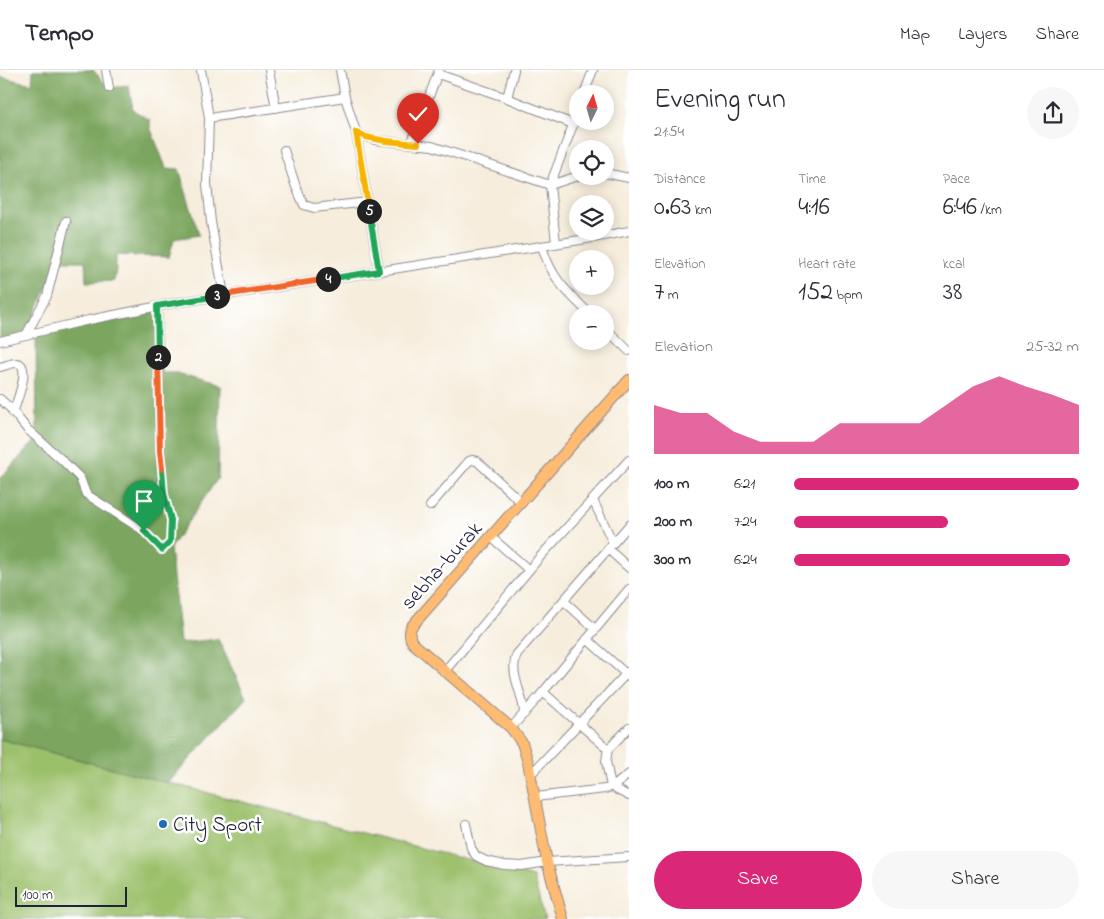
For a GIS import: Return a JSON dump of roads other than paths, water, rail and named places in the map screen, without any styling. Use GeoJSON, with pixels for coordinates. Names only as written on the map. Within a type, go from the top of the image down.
{"type":"FeatureCollection","features":[{"type":"Feature","properties":{"kind":"main road","name":"sebha-burak"},"geometry":{"type":"LineString","coordinates":[[563,919],[548,862],[531,774],[522,743],[511,728],[444,672],[411,641],[410,635],[411,627],[629,380]]}},
{"type":"Feature","properties":{"kind":"street"},"geometry":{"type":"LineString","coordinates":[[106,70],[109,88]]}},
{"type":"Feature","properties":{"kind":"street"},"geometry":{"type":"LineString","coordinates":[[201,70],[209,118],[207,184],[211,222],[224,295]]}},
{"type":"Feature","properties":{"kind":"street"},"geometry":{"type":"LineString","coordinates":[[269,70],[276,108]]}},
{"type":"Feature","properties":{"kind":"street"},"geometry":{"type":"LineString","coordinates":[[340,70],[344,98],[356,132],[379,271]]}},
{"type":"Feature","properties":{"kind":"street"},"geometry":{"type":"LineString","coordinates":[[507,98],[514,70]]}},
{"type":"Feature","properties":{"kind":"street"},"geometry":{"type":"LineString","coordinates":[[587,85],[593,70]]}},
{"type":"Feature","properties":{"kind":"street"},"geometry":{"type":"LineString","coordinates":[[411,144],[439,72],[569,122]]}},
{"type":"Feature","properties":{"kind":"street"},"geometry":{"type":"LineString","coordinates":[[209,118],[344,98]]}},
{"type":"Feature","properties":{"kind":"street"},"geometry":{"type":"LineString","coordinates":[[556,243],[550,185],[571,130]]}},
{"type":"Feature","properties":{"kind":"street"},"geometry":{"type":"LineString","coordinates":[[356,132],[375,140],[432,146],[550,185],[569,179]]}},
{"type":"Feature","properties":{"kind":"street"},"geometry":{"type":"LineString","coordinates":[[284,150],[298,194],[304,205],[314,208],[368,202]]}},
{"type":"Feature","properties":{"kind":"street"},"geometry":{"type":"LineString","coordinates":[[614,175],[629,178]]}},
{"type":"Feature","properties":{"kind":"street"},"geometry":{"type":"LineString","coordinates":[[26,335],[47,296],[66,221]]}},
{"type":"Feature","properties":{"kind":"street"},"geometry":{"type":"LineString","coordinates":[[0,341],[157,306],[629,231]]}},
{"type":"Feature","properties":{"kind":"street"},"geometry":{"type":"LineString","coordinates":[[542,246],[547,263],[556,279],[581,305]]}},
{"type":"Feature","properties":{"kind":"street"},"geometry":{"type":"LineString","coordinates":[[0,399],[14,413],[26,430],[80,478],[86,494],[144,531],[162,550],[170,542],[171,520],[164,494],[160,451],[157,306]]}},
{"type":"Feature","properties":{"kind":"street"},"geometry":{"type":"LineString","coordinates":[[614,337],[629,351]]}},
{"type":"Feature","properties":{"kind":"street"},"geometry":{"type":"LineString","coordinates":[[0,367],[14,363],[22,365],[24,369],[24,378],[14,413]]}},
{"type":"Feature","properties":{"kind":"street"},"geometry":{"type":"LineString","coordinates":[[430,506],[469,461],[472,460],[476,461],[522,503]]}},
{"type":"Feature","properties":{"kind":"street"},"geometry":{"type":"LineString","coordinates":[[444,672],[530,570],[629,460]]}},
{"type":"Feature","properties":{"kind":"street"},"geometry":{"type":"LineString","coordinates":[[593,500],[613,543]]}},
{"type":"Feature","properties":{"kind":"street"},"geometry":{"type":"LineString","coordinates":[[524,714],[524,702],[515,675],[515,657],[629,525]]}},
{"type":"Feature","properties":{"kind":"street"},"geometry":{"type":"LineString","coordinates":[[491,537],[530,570]]}},
{"type":"Feature","properties":{"kind":"street"},"geometry":{"type":"LineString","coordinates":[[608,549],[629,568]]}},
{"type":"Feature","properties":{"kind":"street"},"geometry":{"type":"LineString","coordinates":[[511,728],[544,692],[595,629],[626,599],[629,590]]}},
{"type":"Feature","properties":{"kind":"street"},"geometry":{"type":"LineString","coordinates":[[564,600],[595,629]]}},
{"type":"Feature","properties":{"kind":"street"},"geometry":{"type":"LineString","coordinates":[[531,774],[627,673],[587,640]]}},
{"type":"Feature","properties":{"kind":"street"},"geometry":{"type":"LineString","coordinates":[[544,692],[608,749]]}},
{"type":"Feature","properties":{"kind":"street"},"geometry":{"type":"LineString","coordinates":[[629,728],[608,749],[607,770],[608,777],[614,786],[629,796]]}},
{"type":"Feature","properties":{"kind":"street"},"geometry":{"type":"LineString","coordinates":[[534,797],[589,792],[614,786],[629,774]]}},
{"type":"Feature","properties":{"kind":"street"},"geometry":{"type":"LineString","coordinates":[[466,824],[471,848],[476,856],[486,861],[522,866],[548,862],[629,857]]}},
{"type":"Feature","properties":{"kind":"place","name":"City Sport"},"geometry":{"type":"Point","coordinates":[163,824]}}]}
